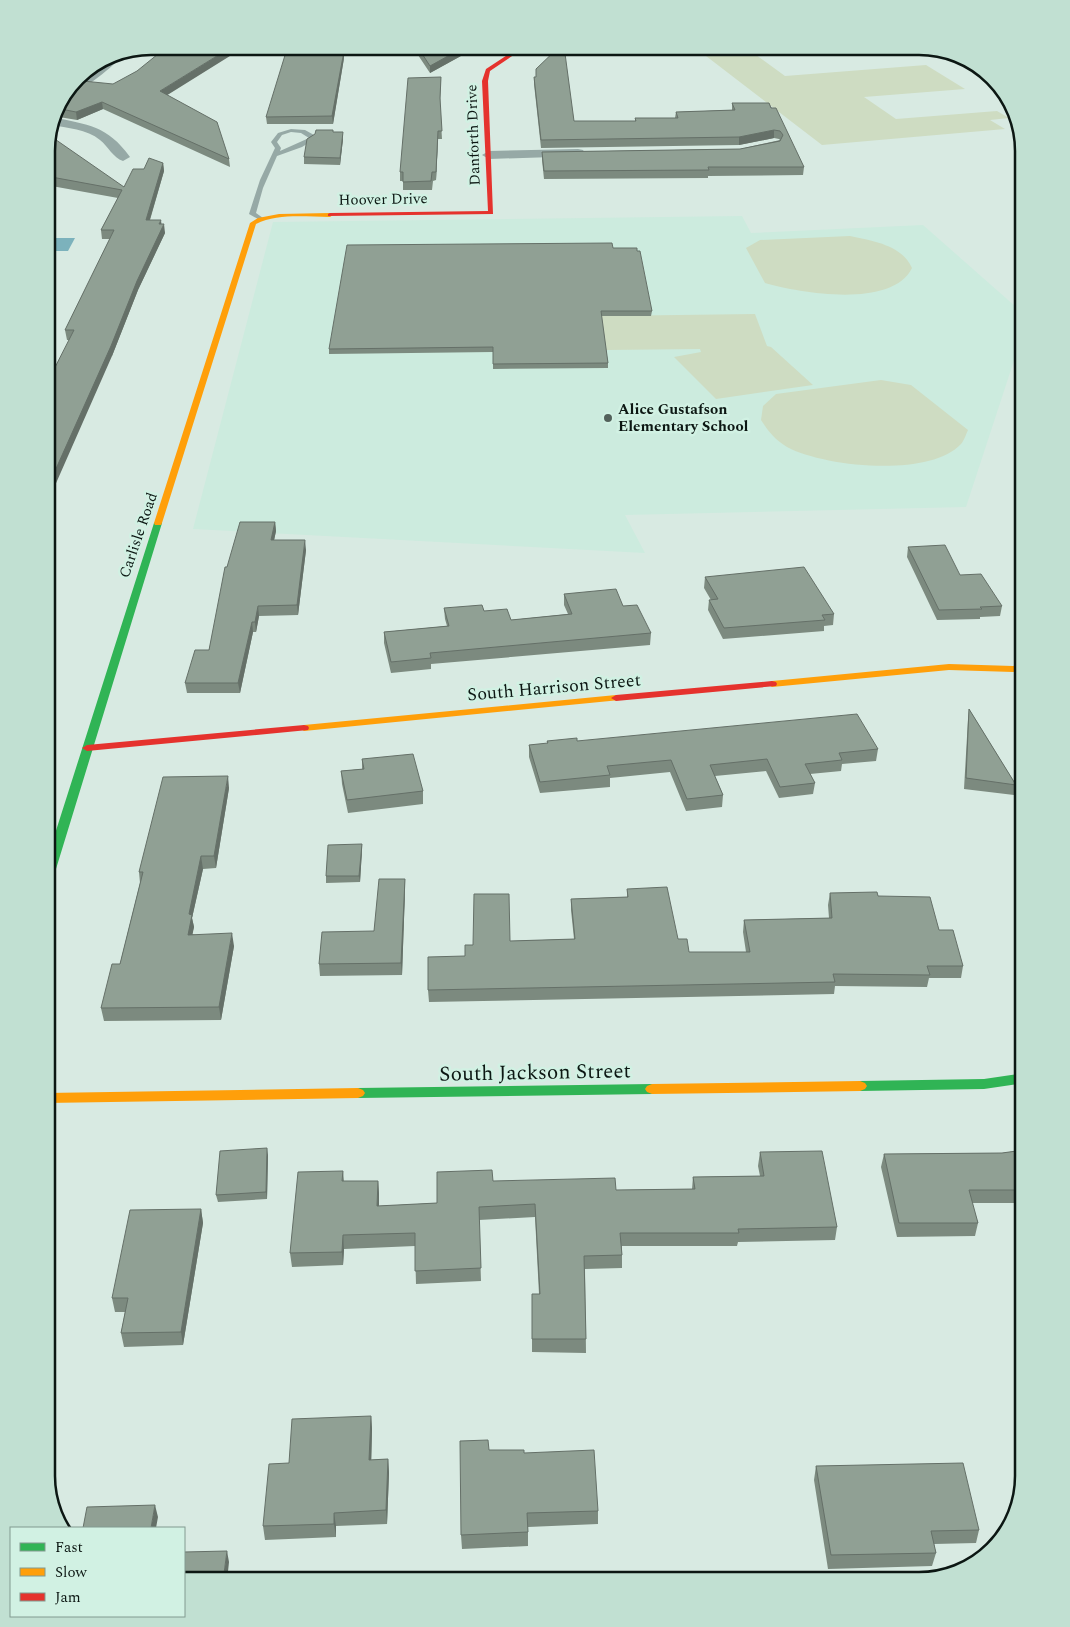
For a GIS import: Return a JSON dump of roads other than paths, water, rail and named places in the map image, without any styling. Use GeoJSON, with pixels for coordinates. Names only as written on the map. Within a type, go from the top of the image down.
{"type":"FeatureCollection","features":[{"type":"Feature","properties":{"kind":"street","name":"Danforth Drive"},"geometry":{"type":"LineString","coordinates":[[491,213],[485,81],[488,70],[511,55]]}},
{"type":"Feature","properties":{"kind":"street"},"geometry":{"type":"LineString","coordinates":[[90,77],[102,69]]}},
{"type":"Feature","properties":{"kind":"street"},"geometry":{"type":"LineString","coordinates":[[59,123],[90,129],[105,137],[123,157]]}},
{"type":"Feature","properties":{"kind":"street"},"geometry":{"type":"LineString","coordinates":[[489,154],[592,153]]}},
{"type":"Feature","properties":{"kind":"street","name":"Hoover Drive"},"geometry":{"type":"LineString","coordinates":[[260,218],[276,216],[491,213]]}},
{"type":"Feature","properties":{"kind":"street","name":"Carlisle Road"},"geometry":{"type":"LineString","coordinates":[[55,853],[253,223],[260,218]]}},
{"type":"Feature","properties":{"kind":"street","name":"South Harrison Street"},"geometry":{"type":"LineString","coordinates":[[87,748],[949,667],[1015,668]]}},
{"type":"Feature","properties":{"kind":"street","name":"South Jackson Street"},"geometry":{"type":"LineString","coordinates":[[55,1098],[974,1084],[1015,1079]]}},
{"type":"Feature","properties":{"kind":"lane"},"geometry":{"type":"LineString","coordinates":[[260,218],[252,214],[258,190],[274,155],[278,148],[274,140],[281,133],[299,130],[312,136],[312,139],[307,143],[274,155]]}},
{"type":"Feature","properties":{"kind":"water"},"geometry":{"type":"Polygon","coordinates":[[[55,238],[75,238],[68,251],[55,251],[55,238]]]}},
{"type":"Feature","properties":{"kind":"place","name":"Alice Gustafson Elementary School"},"geometry":{"type":"Point","coordinates":[608,418]}}]}
